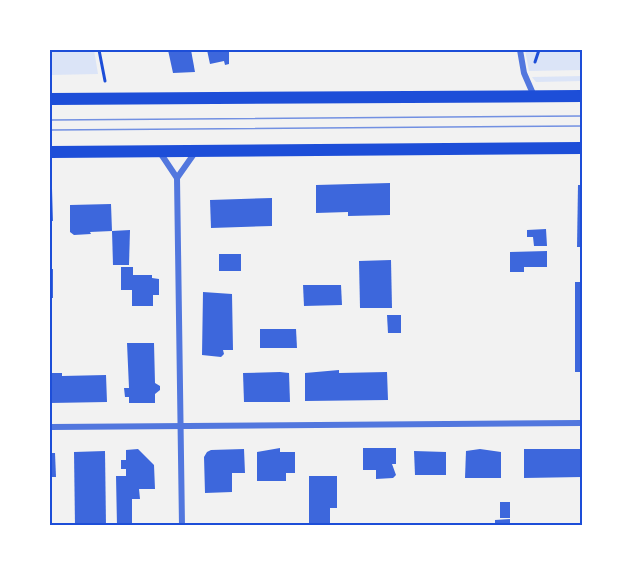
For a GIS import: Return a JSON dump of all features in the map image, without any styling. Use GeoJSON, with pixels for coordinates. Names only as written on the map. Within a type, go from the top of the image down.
{"type":"FeatureCollection","features":[{"type":"Feature","properties":{"kind":"main road"},"geometry":{"type":"LineString","coordinates":[[50,99],[582,96]]}},
{"type":"Feature","properties":{"kind":"main road"},"geometry":{"type":"LineString","coordinates":[[50,152],[582,148]]}},
{"type":"Feature","properties":{"kind":"street"},"geometry":{"type":"LineString","coordinates":[[520,50],[524,73],[534,96]]}},
{"type":"Feature","properties":{"kind":"street"},"geometry":{"type":"LineString","coordinates":[[159,151],[177,178],[182,525]]}},
{"type":"Feature","properties":{"kind":"street"},"geometry":{"type":"LineString","coordinates":[[177,178],[196,151]]}},
{"type":"Feature","properties":{"kind":"street"},"geometry":{"type":"LineString","coordinates":[[50,428],[582,423]]}},
{"type":"Feature","properties":{"kind":"path"},"geometry":{"type":"LineString","coordinates":[[99,50],[105,81]]}},
{"type":"Feature","properties":{"kind":"shaded area"},"geometry":{"type":"Polygon","coordinates":[[[50,50],[94,50],[98,74],[50,75],[50,50]]]}},
{"type":"Feature","properties":{"kind":"shaded area"},"geometry":{"type":"Polygon","coordinates":[[[525,50],[582,50],[582,70],[529,71],[525,50]]]}},
{"type":"Feature","properties":{"kind":"shaded area"},"geometry":{"type":"Polygon","coordinates":[[[582,76],[582,81],[536,82],[532,77],[582,76]]]}},
{"type":"Feature","properties":{"kind":"building"},"geometry":{"type":"Polygon","coordinates":[[[168,50],[191,50],[195,72],[173,73],[168,50]]]}},
{"type":"Feature","properties":{"kind":"building"},"geometry":{"type":"Polygon","coordinates":[[[207,50],[229,50],[229,64],[225,65],[224,61],[210,64],[207,50]]]}},
{"type":"Feature","properties":{"kind":"building"},"geometry":{"type":"Polygon","coordinates":[[[390,183],[390,215],[348,216],[348,212],[316,213],[316,185],[390,183]]]}},
{"type":"Feature","properties":{"kind":"building"},"geometry":{"type":"Polygon","coordinates":[[[578,185],[582,185],[582,247],[577,247],[578,185]]]}},
{"type":"Feature","properties":{"kind":"building"},"geometry":{"type":"Polygon","coordinates":[[[50,189],[52,189],[53,221],[50,221],[50,189]]]}},
{"type":"Feature","properties":{"kind":"building"},"geometry":{"type":"Polygon","coordinates":[[[272,198],[272,226],[211,228],[210,200],[272,198]]]}},
{"type":"Feature","properties":{"kind":"building"},"geometry":{"type":"Polygon","coordinates":[[[111,204],[112,231],[74,235],[70,232],[70,205],[111,204]]]}},
{"type":"Feature","properties":{"kind":"building"},"geometry":{"type":"Polygon","coordinates":[[[546,229],[547,246],[534,246],[533,237],[527,237],[527,230],[546,229]]]}},
{"type":"Feature","properties":{"kind":"building"},"geometry":{"type":"Polygon","coordinates":[[[130,230],[129,265],[113,265],[112,231],[130,230]]]}},
{"type":"Feature","properties":{"kind":"building"},"geometry":{"type":"Polygon","coordinates":[[[547,251],[547,267],[524,267],[524,272],[510,272],[510,252],[547,251]]]}},
{"type":"Feature","properties":{"kind":"building"},"geometry":{"type":"Polygon","coordinates":[[[219,254],[241,254],[241,271],[219,271],[219,254]]]}},
{"type":"Feature","properties":{"kind":"building"},"geometry":{"type":"Polygon","coordinates":[[[391,260],[392,308],[360,308],[359,261],[391,260]]]}},
{"type":"Feature","properties":{"kind":"building"},"geometry":{"type":"Polygon","coordinates":[[[121,267],[133,267],[133,275],[152,275],[152,278],[159,279],[159,295],[153,295],[153,306],[132,306],[132,290],[121,290],[121,267]]]}},
{"type":"Feature","properties":{"kind":"building"},"geometry":{"type":"Polygon","coordinates":[[[50,269],[53,269],[53,298],[50,298],[50,269]]]}},
{"type":"Feature","properties":{"kind":"building"},"geometry":{"type":"Polygon","coordinates":[[[575,282],[582,282],[582,372],[575,372],[575,282]]]}},
{"type":"Feature","properties":{"kind":"building"},"geometry":{"type":"Polygon","coordinates":[[[303,285],[341,285],[342,305],[304,306],[303,285]]]}},
{"type":"Feature","properties":{"kind":"building"},"geometry":{"type":"Polygon","coordinates":[[[203,292],[232,294],[233,350],[223,350],[224,354],[221,357],[202,355],[203,292]]]}},
{"type":"Feature","properties":{"kind":"building"},"geometry":{"type":"Polygon","coordinates":[[[387,315],[401,315],[401,333],[388,333],[387,315]]]}},
{"type":"Feature","properties":{"kind":"building"},"geometry":{"type":"Polygon","coordinates":[[[260,329],[296,329],[297,348],[260,348],[260,329]]]}},
{"type":"Feature","properties":{"kind":"building"},"geometry":{"type":"Polygon","coordinates":[[[127,343],[154,343],[155,383],[160,386],[160,390],[155,394],[155,403],[129,403],[129,397],[125,397],[124,388],[129,388],[127,343]]]}},
{"type":"Feature","properties":{"kind":"building"},"geometry":{"type":"Polygon","coordinates":[[[339,370],[339,373],[387,372],[388,400],[305,401],[305,373],[339,370]]]}},
{"type":"Feature","properties":{"kind":"building"},"geometry":{"type":"Polygon","coordinates":[[[50,373],[62,373],[62,376],[106,375],[107,402],[50,403],[50,373]]]}},
{"type":"Feature","properties":{"kind":"building"},"geometry":{"type":"Polygon","coordinates":[[[243,373],[289,373],[290,402],[244,402],[243,373]]]}},
{"type":"Feature","properties":{"kind":"building"},"geometry":{"type":"Polygon","coordinates":[[[280,448],[280,452],[295,452],[295,473],[286,473],[286,481],[257,481],[257,452],[280,448]]]}},
{"type":"Feature","properties":{"kind":"building"},"geometry":{"type":"Polygon","coordinates":[[[363,448],[396,448],[396,464],[392,464],[396,475],[393,478],[376,479],[376,470],[363,470],[363,448]]]}},
{"type":"Feature","properties":{"kind":"building"},"geometry":{"type":"Polygon","coordinates":[[[138,449],[154,465],[155,489],[139,489],[140,499],[132,499],[132,526],[117,526],[116,476],[126,476],[126,469],[121,469],[121,460],[126,460],[126,450],[138,449]]]}},
{"type":"Feature","properties":{"kind":"building"},"geometry":{"type":"Polygon","coordinates":[[[244,449],[245,473],[232,473],[232,492],[205,493],[204,457],[207,452],[244,449]]]}},
{"type":"Feature","properties":{"kind":"building"},"geometry":{"type":"Polygon","coordinates":[[[480,449],[501,452],[501,478],[465,478],[466,451],[480,449]]]}},
{"type":"Feature","properties":{"kind":"building"},"geometry":{"type":"Polygon","coordinates":[[[524,449],[582,449],[582,477],[524,478],[524,449]]]}},
{"type":"Feature","properties":{"kind":"building"},"geometry":{"type":"Polygon","coordinates":[[[105,451],[106,526],[75,526],[74,452],[105,451]]]}},
{"type":"Feature","properties":{"kind":"building"},"geometry":{"type":"Polygon","coordinates":[[[414,451],[446,452],[446,475],[415,475],[414,451]]]}},
{"type":"Feature","properties":{"kind":"building"},"geometry":{"type":"Polygon","coordinates":[[[50,453],[55,453],[56,477],[50,477],[50,453]]]}},
{"type":"Feature","properties":{"kind":"building"},"geometry":{"type":"Polygon","coordinates":[[[309,476],[337,476],[337,508],[330,508],[330,526],[309,526],[309,476]]]}},
{"type":"Feature","properties":{"kind":"building"},"geometry":{"type":"Polygon","coordinates":[[[500,502],[510,502],[510,518],[500,518],[500,502]]]}},
{"type":"Feature","properties":{"kind":"building"},"geometry":{"type":"Polygon","coordinates":[[[510,519],[510,526],[495,526],[495,520],[510,519]]]}},
{"type":"Feature","properties":{"kind":"tram line"},"geometry":{"type":"LineString","coordinates":[[50,120],[582,116]]}},
{"type":"Feature","properties":{"kind":"tram line"},"geometry":{"type":"LineString","coordinates":[[50,130],[582,126]]}}]}
